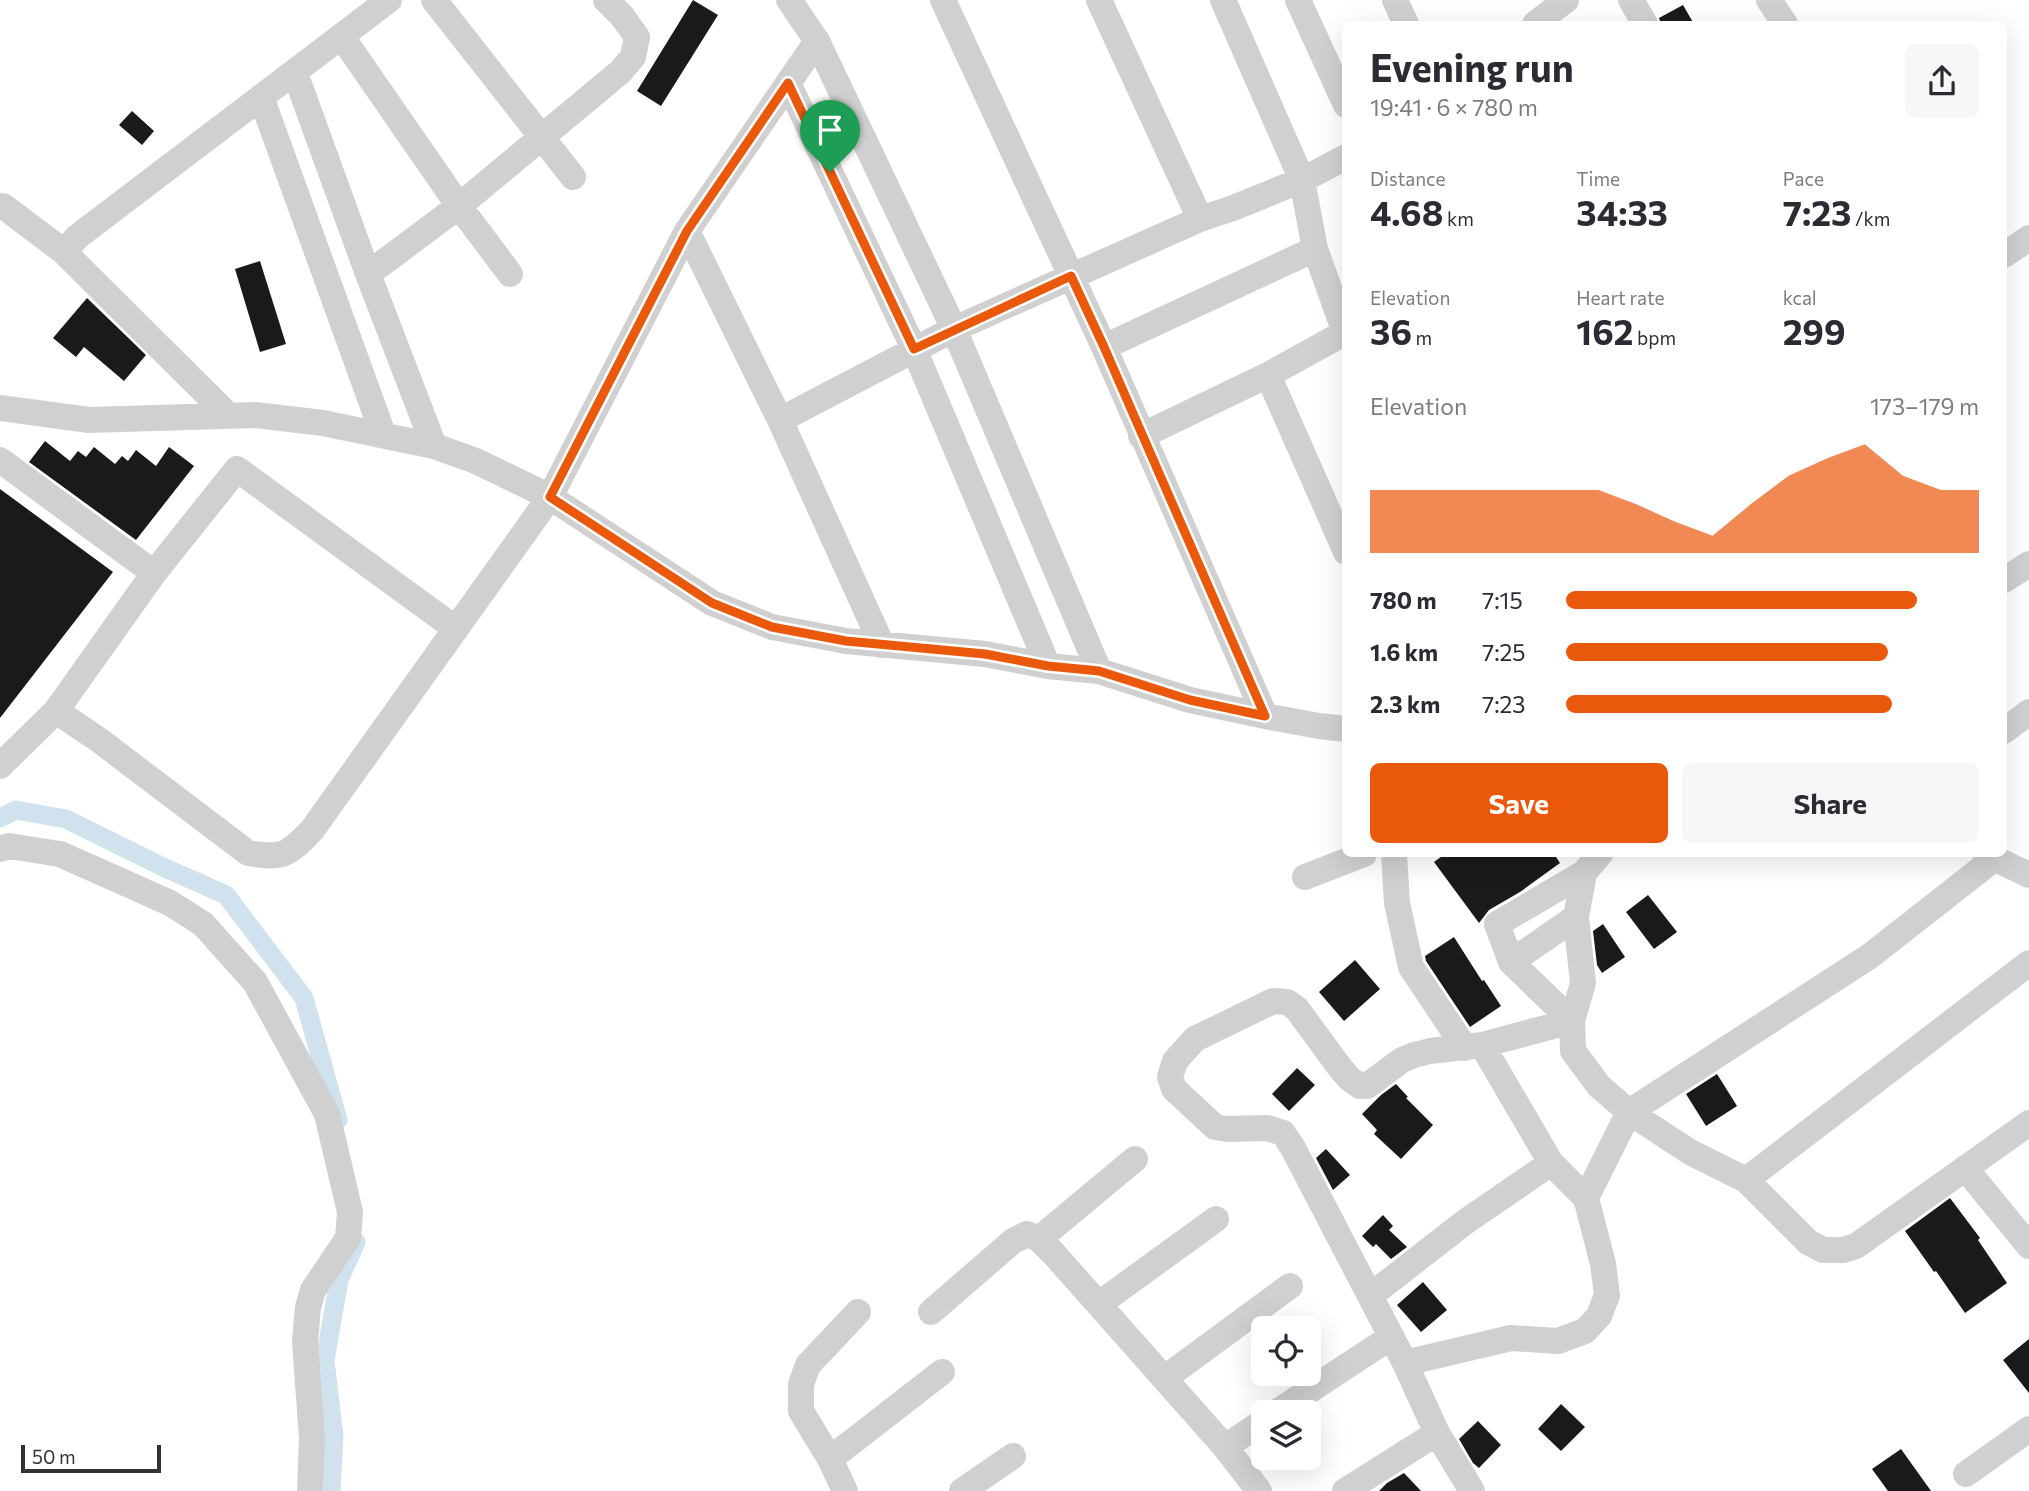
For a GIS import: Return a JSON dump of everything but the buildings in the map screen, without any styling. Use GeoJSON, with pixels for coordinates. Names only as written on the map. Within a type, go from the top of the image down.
{"type":"FeatureCollection","features":[{"type":"Feature","properties":{"kind":"street"},"geometry":{"type":"LineString","coordinates":[[64,252],[76,237],[389,0]]}},
{"type":"Feature","properties":{"kind":"street"},"geometry":{"type":"LineString","coordinates":[[434,0],[573,177]]}},
{"type":"Feature","properties":{"kind":"street"},"geometry":{"type":"LineString","coordinates":[[368,274],[543,138],[620,72],[632,57],[637,37],[606,0]]}},
{"type":"Feature","properties":{"kind":"street"},"geometry":{"type":"LineString","coordinates":[[789,0],[817,41],[954,329],[1099,671]]}},
{"type":"Feature","properties":{"kind":"street"},"geometry":{"type":"LineString","coordinates":[[943,0],[1104,347],[1265,716]]}},
{"type":"Feature","properties":{"kind":"street"},"geometry":{"type":"LineString","coordinates":[[1099,0],[1200,219]]}},
{"type":"Feature","properties":{"kind":"street"},"geometry":{"type":"LineString","coordinates":[[1223,0],[1302,180],[1315,249],[1342,326]]}},
{"type":"Feature","properties":{"kind":"street"},"geometry":{"type":"LineString","coordinates":[[1298,0],[1342,96]]}},
{"type":"Feature","properties":{"kind":"street"},"geometry":{"type":"LineString","coordinates":[[1395,0],[1405,21]]}},
{"type":"Feature","properties":{"kind":"street"},"geometry":{"type":"LineString","coordinates":[[1631,0],[1644,21]]}},
{"type":"Feature","properties":{"kind":"street"},"geometry":{"type":"LineString","coordinates":[[1769,0],[1783,21]]}},
{"type":"Feature","properties":{"kind":"street"},"geometry":{"type":"LineString","coordinates":[[342,37],[458,206],[510,274]]}},
{"type":"Feature","properties":{"kind":"street"},"geometry":{"type":"LineString","coordinates":[[57,711],[100,740],[248,853],[272,857],[292,851],[312,830],[550,497],[687,231],[817,41]]}},
{"type":"Feature","properties":{"kind":"street"},"geometry":{"type":"LineString","coordinates":[[295,73],[368,274],[435,446]]}},
{"type":"Feature","properties":{"kind":"street"},"geometry":{"type":"LineString","coordinates":[[788,83],[914,349],[1048,666]]}},
{"type":"Feature","properties":{"kind":"street"},"geometry":{"type":"LineString","coordinates":[[261,97],[383,434]]}},
{"type":"Feature","properties":{"kind":"street"},"geometry":{"type":"LineString","coordinates":[[780,420],[954,329],[1200,219],[1302,180],[1342,159]]}},
{"type":"Feature","properties":{"kind":"street"},"geometry":{"type":"LineString","coordinates":[[3,206],[64,252],[228,415]]}},
{"type":"Feature","properties":{"kind":"street"},"geometry":{"type":"LineString","coordinates":[[687,231],[780,420],[882,645]]}},
{"type":"Feature","properties":{"kind":"street"},"geometry":{"type":"LineString","coordinates":[[2007,253],[2029,238]]}},
{"type":"Feature","properties":{"kind":"street"},"geometry":{"type":"LineString","coordinates":[[1104,347],[1315,249]]}},
{"type":"Feature","properties":{"kind":"street"},"geometry":{"type":"LineString","coordinates":[[1142,436],[1342,336]]}},
{"type":"Feature","properties":{"kind":"street"},"geometry":{"type":"LineString","coordinates":[[1268,375],[1342,543]]}},
{"type":"Feature","properties":{"kind":"street"},"geometry":{"type":"LineString","coordinates":[[0,408],[89,420],[256,415],[323,423],[435,446],[476,461],[550,497],[712,603],[772,627],[846,641],[985,654],[1048,666],[1099,671],[1190,700],[1342,729]]}},
{"type":"Feature","properties":{"kind":"street"},"geometry":{"type":"LineString","coordinates":[[0,460],[154,573]]}},
{"type":"Feature","properties":{"kind":"street"},"geometry":{"type":"LineString","coordinates":[[0,766],[57,711],[154,573],[237,469],[456,629]]}},
{"type":"Feature","properties":{"kind":"street"},"geometry":{"type":"LineString","coordinates":[[2007,578],[2029,564]]}},
{"type":"Feature","properties":{"kind":"street"},"geometry":{"type":"LineString","coordinates":[[2007,729],[2029,712]]}},
{"type":"Feature","properties":{"kind":"street"},"geometry":{"type":"LineString","coordinates":[[0,849],[9,846],[60,854],[170,903],[202,924],[255,982],[327,1114],[350,1212],[350,1228],[348,1238],[313,1290],[308,1307],[304,1342],[312,1438],[310,1491]]}},
{"type":"Feature","properties":{"kind":"street"},"geometry":{"type":"LineString","coordinates":[[1305,877],[1356,857]]}},
{"type":"Feature","properties":{"kind":"street"},"geometry":{"type":"LineString","coordinates":[[1394,857],[1397,903],[1411,967],[1473,1046],[1551,1163],[1586,1198],[1603,1264],[1607,1295],[1599,1316],[1585,1331],[1558,1341],[1511,1338],[1405,1363]]}},
{"type":"Feature","properties":{"kind":"street"},"geometry":{"type":"LineString","coordinates":[[1586,1198],[1629,1112],[1870,956],[1989,857]]}},
{"type":"Feature","properties":{"kind":"street"},"geometry":{"type":"LineString","coordinates":[[1992,857],[2029,875]]}},
{"type":"Feature","properties":{"kind":"street"},"geometry":{"type":"LineString","coordinates":[[1572,1021],[1511,962],[1497,924],[1592,864]]}},
{"type":"Feature","properties":{"kind":"street"},"geometry":{"type":"LineString","coordinates":[[1592,864],[1576,917],[1583,984],[1572,1021],[1573,1051],[1599,1086],[1629,1112],[1690,1152],[1746,1180],[1808,1242],[1823,1250],[1856,1247],[2029,1123]]}},
{"type":"Feature","properties":{"kind":"street"},"geometry":{"type":"LineString","coordinates":[[1511,962],[1576,917]]}},
{"type":"Feature","properties":{"kind":"street"},"geometry":{"type":"LineString","coordinates":[[1746,1180],[2029,963]]}},
{"type":"Feature","properties":{"kind":"street"},"geometry":{"type":"LineString","coordinates":[[1472,1491],[1437,1433],[1405,1363],[1283,1133],[1267,1128],[1215,1127],[1174,1089],[1170,1077],[1175,1061],[1195,1039],[1273,1001],[1287,1002],[1297,1009],[1341,1069],[1360,1086],[1367,1086],[1402,1060],[1414,1055],[1473,1046],[1572,1021]]}},
{"type":"Feature","properties":{"kind":"street"},"geometry":{"type":"LineString","coordinates":[[1039,1238],[1135,1158]]}},
{"type":"Feature","properties":{"kind":"street"},"geometry":{"type":"LineString","coordinates":[[1370,1296],[1465,1222],[1551,1163]]}},
{"type":"Feature","properties":{"kind":"street"},"geometry":{"type":"LineString","coordinates":[[1965,1168],[2029,1246]]}},
{"type":"Feature","properties":{"kind":"street"},"geometry":{"type":"LineString","coordinates":[[1099,1304],[1216,1219]]}},
{"type":"Feature","properties":{"kind":"street"},"geometry":{"type":"LineString","coordinates":[[931,1312],[1013,1241],[1027,1234],[1039,1238],[1165,1378],[1259,1491]]}},
{"type":"Feature","properties":{"kind":"street"},"geometry":{"type":"LineString","coordinates":[[1165,1378],[1290,1286]]}},
{"type":"Feature","properties":{"kind":"street"},"geometry":{"type":"LineString","coordinates":[[845,1491],[830,1459],[801,1411],[801,1384],[808,1366],[858,1312]]}},
{"type":"Feature","properties":{"kind":"street"},"geometry":{"type":"LineString","coordinates":[[1295,1400],[1391,1337]]}},
{"type":"Feature","properties":{"kind":"street"},"geometry":{"type":"LineString","coordinates":[[830,1459],[943,1372]]}},
{"type":"Feature","properties":{"kind":"street"},"geometry":{"type":"LineString","coordinates":[[1966,1474],[2029,1429]]}},
{"type":"Feature","properties":{"kind":"street"},"geometry":{"type":"LineString","coordinates":[[1225,1447],[1251,1430]]}},
{"type":"Feature","properties":{"kind":"street"},"geometry":{"type":"LineString","coordinates":[[1345,1491],[1437,1433]]}},
{"type":"Feature","properties":{"kind":"street"},"geometry":{"type":"LineString","coordinates":[[962,1491],[1013,1455]]}},
{"type":"Feature","properties":{"kind":"waterway"},"geometry":{"type":"LineString","coordinates":[[0,818],[16,810],[66,819],[226,895],[304,998],[338,1120]]}},
{"type":"Feature","properties":{"kind":"waterway"},"geometry":{"type":"LineString","coordinates":[[331,1491],[334,1437],[325,1360],[339,1280],[356,1242]]}},
{"type":"Feature","properties":{"kind":"route"},"geometry":{"type":"LineString","coordinates":[[788,83],[830,172],[914,349],[1071,276],[1265,716],[1190,700],[1099,671],[1048,666],[985,654],[846,641],[772,627],[712,603],[550,497],[687,231],[788,83]]}}]}
